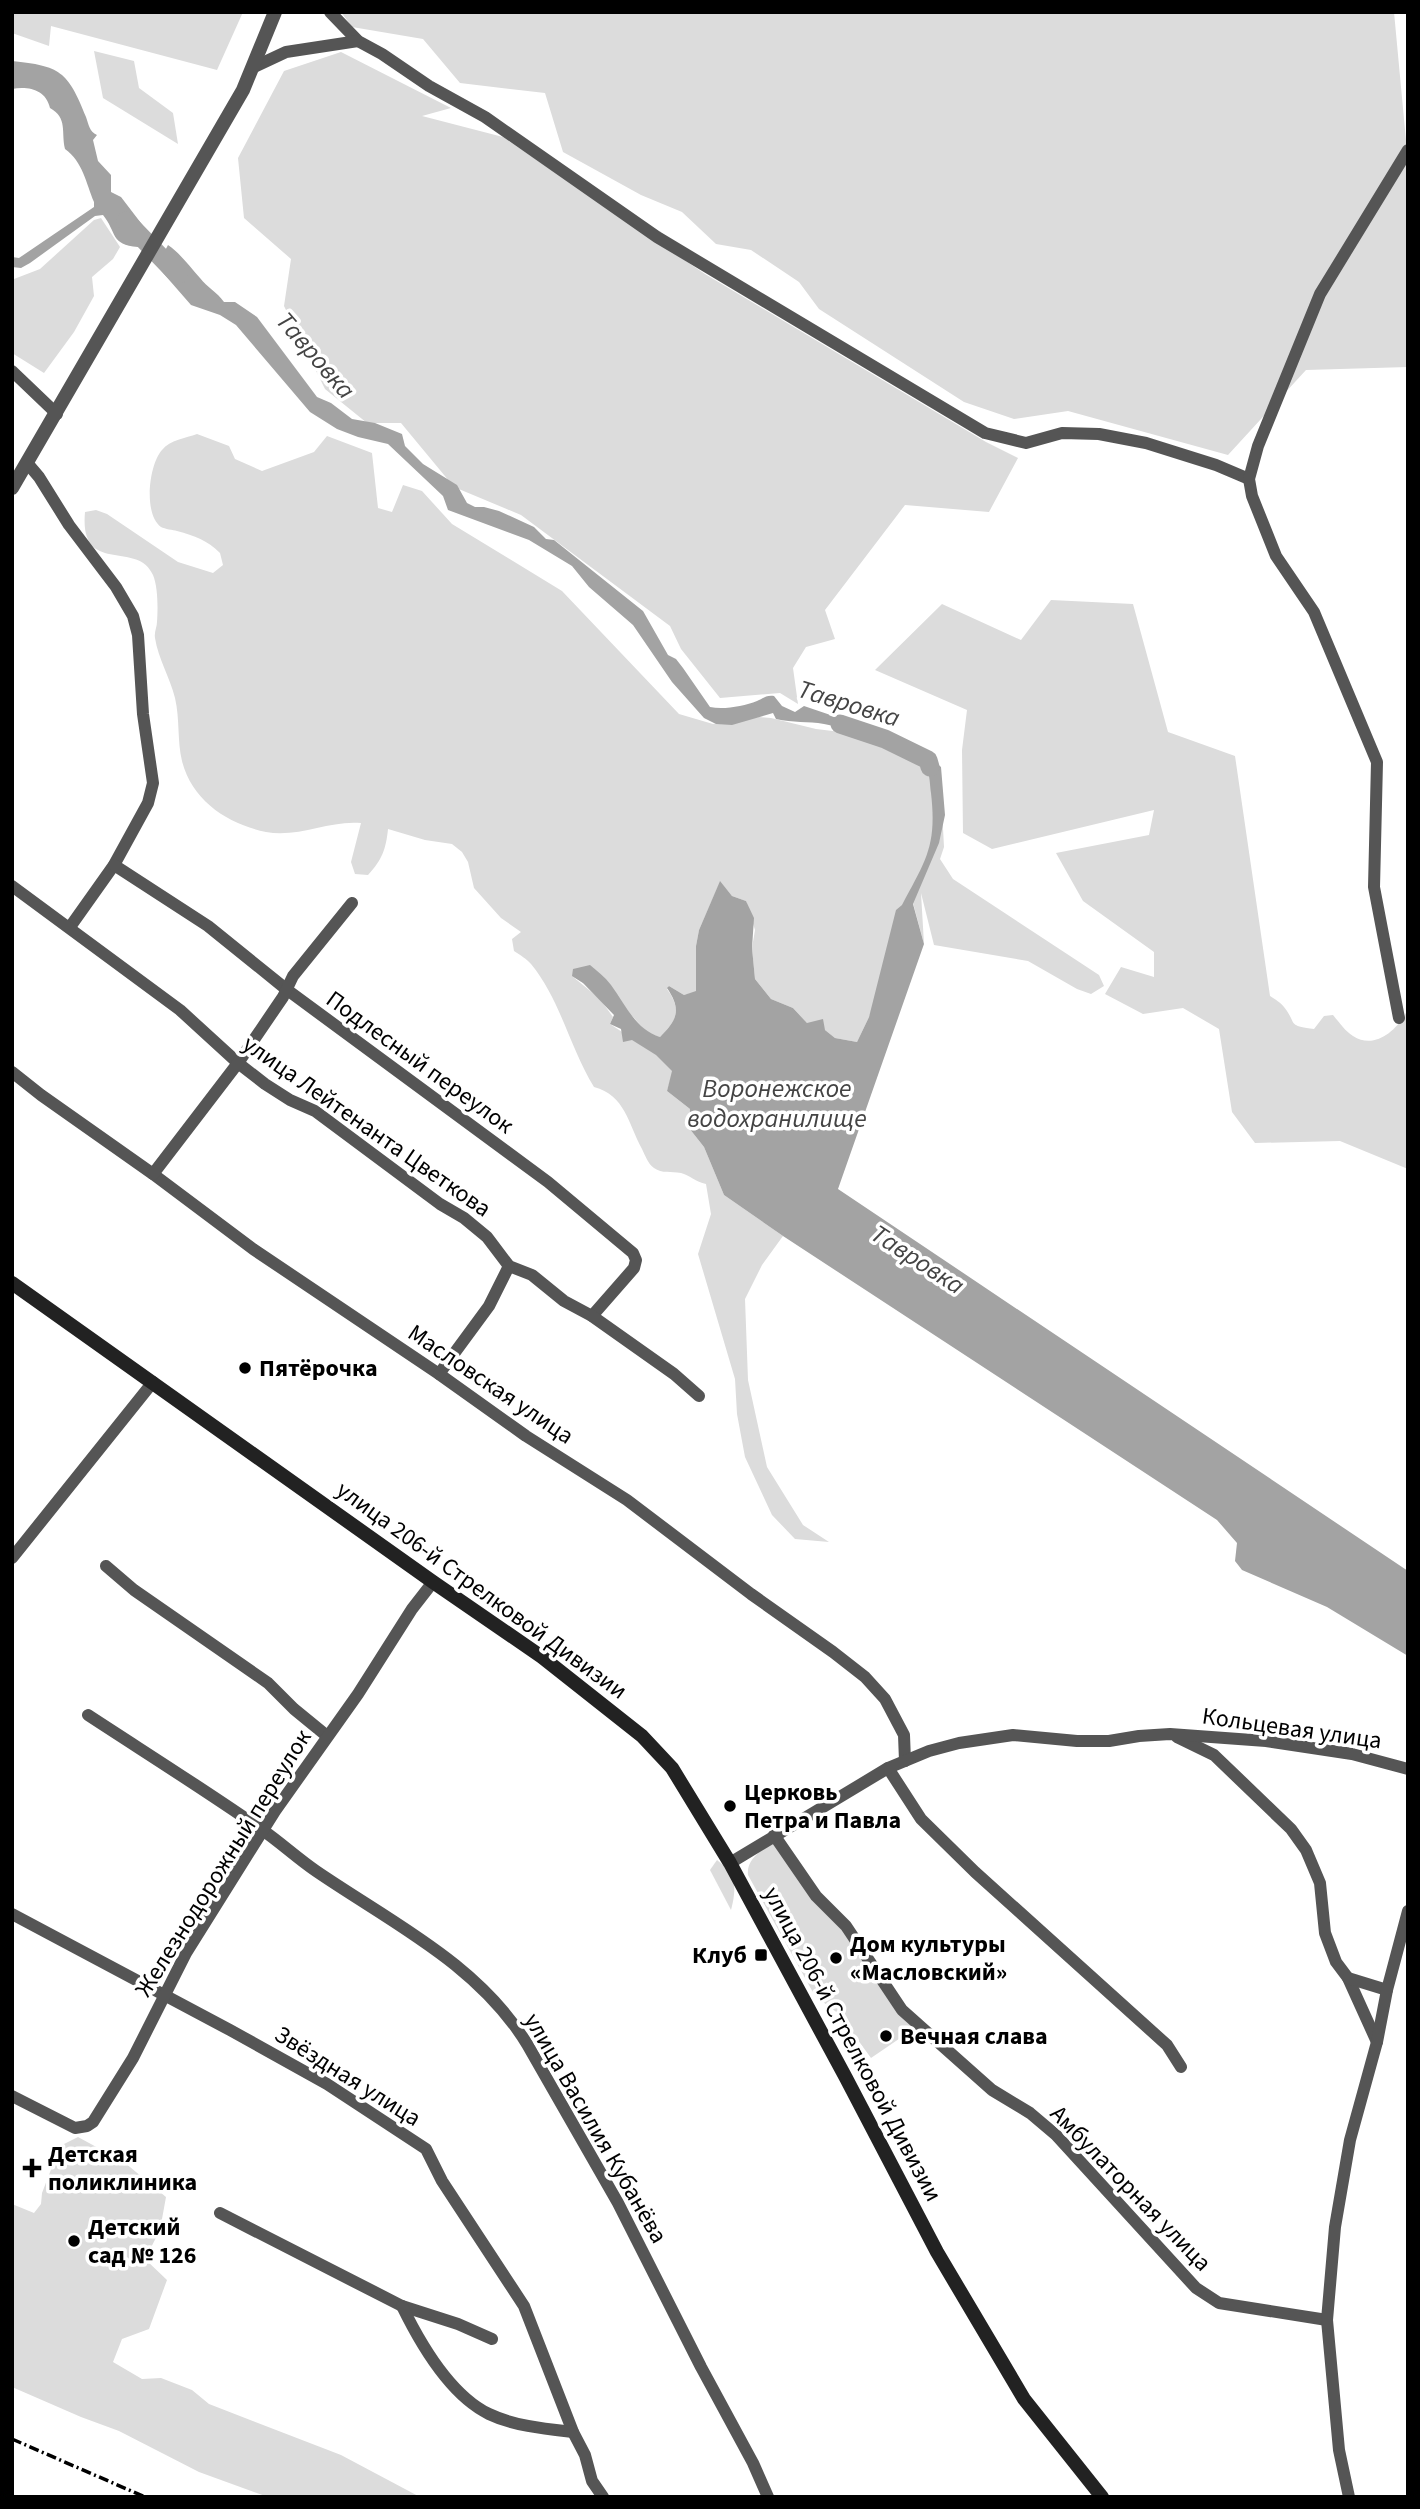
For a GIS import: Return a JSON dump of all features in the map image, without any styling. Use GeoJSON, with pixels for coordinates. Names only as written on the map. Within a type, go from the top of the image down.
{"type":"FeatureCollection","features":[{"type":"Feature","properties":{"kind":"main road","name":"улица 206-й Стрелковой Дивизии"},"geometry":{"type":"LineString","coordinates":[[12,1283],[542,1657],[642,1736],[678,1776],[730,1863],[944,2264],[1024,2399],[1102,2497]]}},
{"type":"Feature","properties":{"kind":"street"},"geometry":{"type":"LineString","coordinates":[[12,488],[243,90],[275,12]]}},
{"type":"Feature","properties":{"kind":"street"},"geometry":{"type":"LineString","coordinates":[[330,12],[358,41],[429,86],[485,117],[657,237],[985,433],[1026,443],[1062,433],[1099,434],[1146,443],[1216,465],[1249,479]]}},
{"type":"Feature","properties":{"kind":"street"},"geometry":{"type":"LineString","coordinates":[[254,67],[286,51],[358,41]]}},
{"type":"Feature","properties":{"kind":"street"},"geometry":{"type":"LineString","coordinates":[[1399,1018],[1374,887],[1377,762],[1314,612],[1276,556],[1252,496],[1249,479],[1258,446],[1320,294],[1408,150]]}},
{"type":"Feature","properties":{"kind":"street"},"geometry":{"type":"LineString","coordinates":[[12,371],[57,414]]}},
{"type":"Feature","properties":{"kind":"street"},"geometry":{"type":"LineString","coordinates":[[28,464],[69,525],[116,587],[133,616],[138,635],[143,714],[153,783],[148,803],[114,865],[70,927]]}},
{"type":"Feature","properties":{"kind":"street","name":"Подлесный переулок"},"geometry":{"type":"LineString","coordinates":[[114,865],[208,926],[286,989],[548,1182],[633,1254],[636,1260],[634,1268],[592,1316]]}},
{"type":"Feature","properties":{"kind":"street","name":"улица Лейтенанта Цветкова"},"geometry":{"type":"LineString","coordinates":[[12,886],[180,1010],[238,1063],[290,1100],[315,1111],[440,1204],[464,1218],[487,1237],[509,1266],[533,1275],[564,1301],[592,1316],[674,1374],[699,1396]]}},
{"type":"Feature","properties":{"kind":"street"},"geometry":{"type":"LineString","coordinates":[[153,1174],[238,1063],[283,997],[293,976],[352,903]]}},
{"type":"Feature","properties":{"kind":"street","name":"Масловская улица"},"geometry":{"type":"LineString","coordinates":[[12,1072],[253,1248],[526,1436],[627,1500],[865,1677],[885,1699],[904,1735],[905,1761]]}},
{"type":"Feature","properties":{"kind":"street"},"geometry":{"type":"LineString","coordinates":[[439,1374],[489,1306],[509,1266]]}},
{"type":"Feature","properties":{"kind":"street"},"geometry":{"type":"LineString","coordinates":[[12,1558],[153,1382]]}},
{"type":"Feature","properties":{"kind":"street"},"geometry":{"type":"LineString","coordinates":[[106,1566],[134,1590],[268,1683],[327,1736]]}},
{"type":"Feature","properties":{"kind":"street","name":"Железнодорожный переулок"},"geometry":{"type":"LineString","coordinates":[[12,2096],[75,2128],[93,2122],[133,2057],[186,1952],[275,1811],[433,1582]]}},
{"type":"Feature","properties":{"kind":"street","name":"улица Василия Кубанёва"},"geometry":{"type":"LineString","coordinates":[[88,1715],[264,1830],[315,1870],[439,1951],[472,1978],[512,2020],[618,2203],[768,2497]]}},
{"type":"Feature","properties":{"kind":"street","name":"Кольцевая улица"},"geometry":{"type":"LineString","coordinates":[[1170,1734],[1214,1755],[1291,1829],[1306,1850],[1320,1883],[1325,1933],[1336,1962],[1348,1978],[1377,2042]]}},
{"type":"Feature","properties":{"kind":"street","name":"Кольцевая улица"},"geometry":{"type":"LineString","coordinates":[[730,1863],[888,1768],[929,1751],[959,1743],[1013,1735],[1109,1741],[1139,1735],[1170,1734],[1266,1741],[1352,1754],[1408,1769]]}},
{"type":"Feature","properties":{"kind":"street"},"geometry":{"type":"LineString","coordinates":[[888,1768],[921,1819],[975,1872],[1167,2045],[1181,2067]]}},
{"type":"Feature","properties":{"kind":"street","name":"Амбулаторная улица"},"geometry":{"type":"LineString","coordinates":[[774,1835],[816,1896],[846,1926],[902,2010],[992,2090],[1030,2113],[1056,2135],[1196,2288],[1219,2303],[1327,2320]]}},
{"type":"Feature","properties":{"kind":"street"},"geometry":{"type":"LineString","coordinates":[[1349,2497],[1337,2438],[1327,2320],[1335,2227],[1350,2140],[1377,2042],[1387,1990],[1408,1911]]}},
{"type":"Feature","properties":{"kind":"street","name":"Звёздная улица"},"geometry":{"type":"LineString","coordinates":[[12,1914],[327,2084],[426,2149],[442,2180],[524,2306],[592,2481],[603,2497]]}},
{"type":"Feature","properties":{"kind":"street"},"geometry":{"type":"LineString","coordinates":[[1348,1978],[1387,1990]]}},
{"type":"Feature","properties":{"kind":"street"},"geometry":{"type":"LineString","coordinates":[[220,2213],[402,2306],[458,2324],[492,2339]]}},
{"type":"Feature","properties":{"kind":"street"},"geometry":{"type":"LineString","coordinates":[[402,2306],[428,2355],[472,2403],[507,2420],[573,2432]]}},
{"type":"Feature","properties":{"kind":"shaded area"},"geometry":{"type":"Polygon","coordinates":[[[12,12],[243,12],[217,70],[51,26],[49,46],[12,33],[12,12]]]}},
{"type":"Feature","properties":{"kind":"shaded area"},"geometry":{"type":"Polygon","coordinates":[[[341,12],[1394,12],[1408,162],[1408,367],[1306,370],[1228,455],[1068,411],[1014,419],[964,402],[819,309],[799,282],[751,250],[716,244],[682,212],[641,195],[563,152],[545,93],[460,83],[423,39],[352,27],[341,12]]]}},
{"type":"Feature","properties":{"kind":"shaded area"},"geometry":{"type":"Polygon","coordinates":[[[94,51],[134,61],[139,88],[173,113],[178,144],[103,98],[94,51]]]}},
{"type":"Feature","properties":{"kind":"shaded area"},"geometry":{"type":"Polygon","coordinates":[[[341,52],[451,108],[422,116],[503,137],[705,274],[986,442],[1018,458],[989,512],[905,505],[825,610],[835,639],[806,647],[793,668],[798,704],[780,693],[720,698],[681,649],[670,626],[521,515],[454,487],[401,423],[367,423],[325,389],[284,306],[291,259],[244,218],[238,158],[284,71],[341,52]]]}},
{"type":"Feature","properties":{"kind":"shaded area"},"geometry":{"type":"Polygon","coordinates":[[[101,218],[120,247],[113,259],[92,277],[94,296],[74,332],[44,373],[12,353],[12,282],[40,269],[94,220],[101,218]]]}},
{"type":"Feature","properties":{"kind":"shaded area"},"geometry":{"type":"Polygon","coordinates":[[[197,434],[229,446],[235,459],[262,471],[314,452],[327,436],[372,453],[378,508],[392,512],[403,485],[422,491],[452,524],[562,591],[679,714],[713,724],[759,717],[771,718],[816,729],[866,735],[911,753],[928,772],[942,809],[944,847],[940,859],[953,879],[1099,975],[1104,986],[1091,994],[1028,961],[934,945],[921,893],[924,944],[912,899],[869,1017],[857,1042],[835,1038],[825,1030],[807,1023],[793,1008],[771,999],[755,979],[752,948],[755,930],[746,901],[732,896],[720,882],[699,930],[696,946],[696,992],[684,995],[669,986],[667,989],[675,1003],[676,1014],[660,1037],[648,1034],[628,1011],[572,976],[600,999],[613,1017],[610,1024],[657,1055],[673,1071],[667,1091],[690,1109],[689,1128],[704,1147],[724,1195],[783,1236],[762,1265],[745,1299],[748,1380],[767,1467],[803,1525],[829,1542],[795,1539],[772,1515],[745,1457],[737,1414],[735,1379],[698,1254],[711,1214],[706,1184],[681,1173],[660,1171],[650,1164],[619,1103],[613,1096],[594,1087],[550,992],[529,962],[514,951],[512,939],[521,932],[501,918],[474,888],[468,862],[462,852],[452,844],[425,840],[388,829],[377,864],[368,875],[355,874],[351,862],[361,823],[337,824],[290,833],[266,832],[225,817],[194,788],[182,761],[175,698],[155,638],[157,604],[153,575],[146,565],[135,559],[100,551],[91,544],[86,532],[85,512],[96,510],[107,514],[178,562],[213,573],[223,565],[220,553],[200,539],[161,527],[155,521],[150,501],[151,477],[157,457],[165,447],[197,434]]]}},
{"type":"Feature","properties":{"kind":"shaded area"},"geometry":{"type":"Polygon","coordinates":[[[1051,600],[1133,604],[1168,732],[1235,756],[1270,996],[1283,1006],[1299,1026],[1314,1029],[1324,1016],[1333,1015],[1353,1036],[1370,1041],[1393,1030],[1408,1009],[1408,1169],[1340,1141],[1255,1143],[1232,1112],[1219,1029],[1183,1008],[1143,1014],[1105,994],[1121,967],[1154,977],[1154,952],[1083,901],[1056,853],[1149,835],[1154,810],[992,849],[963,833],[962,750],[967,710],[875,670],[942,604],[1021,640],[1051,600]]]}},
{"type":"Feature","properties":{"kind":"shaded area"},"geometry":{"type":"Polygon","coordinates":[[[774,1841],[842,1927],[915,2028],[871,2058],[839,2014],[815,1996],[748,1875],[752,1859],[774,1841]]]}},
{"type":"Feature","properties":{"kind":"shaded area"},"geometry":{"type":"Polygon","coordinates":[[[717,1860],[728,1871],[733,1882],[731,1910],[710,1870],[717,1860]]]}},
{"type":"Feature","properties":{"kind":"shaded area"},"geometry":{"type":"Polygon","coordinates":[[[78,2137],[124,2162],[166,2197],[160,2230],[145,2259],[167,2280],[149,2329],[122,2339],[113,2362],[142,2379],[161,2378],[192,2390],[209,2404],[341,2455],[420,2497],[268,2497],[199,2472],[119,2431],[12,2387],[12,2204],[34,2213],[41,2204],[42,2193],[60,2146],[78,2137]]]}},
{"type":"Feature","properties":{"kind":"water"},"geometry":{"type":"Polygon","coordinates":[[[12,61],[52,69],[67,80],[74,90],[92,132],[97,135],[93,140],[98,161],[111,175],[111,192],[121,197],[147,231],[138,247],[123,244],[115,237],[103,215],[95,216],[30,263],[21,268],[12,267],[12,257],[19,258],[94,207],[94,202],[80,166],[65,149],[63,126],[59,116],[50,108],[41,93],[25,88],[12,89],[12,61]]]}},
{"type":"Feature","properties":{"kind":"water","name":"Воронежское водохранилище"},"geometry":{"type":"Polygon","coordinates":[[[168,245],[224,302],[235,302],[257,317],[317,397],[331,403],[352,419],[375,423],[402,434],[405,446],[423,464],[457,485],[467,503],[499,511],[534,527],[546,539],[554,540],[643,611],[668,655],[676,659],[710,707],[734,707],[774,696],[782,706],[795,712],[804,706],[901,739],[919,748],[941,767],[945,815],[939,843],[913,904],[924,944],[838,1189],[1408,1571],[1408,1656],[1327,1607],[1242,1570],[1235,1561],[1237,1543],[1217,1520],[724,1195],[704,1147],[689,1128],[690,1109],[667,1091],[672,1071],[656,1055],[632,1040],[623,1042],[621,1029],[610,1024],[614,1015],[583,983],[572,976],[573,969],[590,965],[609,982],[644,1029],[660,1037],[676,1014],[675,1003],[667,988],[669,986],[684,995],[696,991],[696,946],[699,930],[720,881],[732,896],[746,901],[754,918],[752,948],[755,979],[771,999],[793,1008],[807,1023],[823,1019],[825,1030],[835,1038],[857,1042],[869,1017],[896,910],[902,905],[918,876],[931,840],[930,780],[921,760],[910,750],[883,737],[824,724],[776,719],[773,713],[732,725],[716,724],[704,718],[672,682],[633,625],[589,587],[572,566],[529,540],[448,510],[443,496],[388,444],[337,429],[310,412],[236,325],[220,315],[191,305],[157,266],[168,245]]]}},
{"type":"Feature","properties":{"kind":"waterway","name":"Тавровка"},"geometry":{"type":"LineString","coordinates":[[126,221],[178,275]]}},
{"type":"Feature","properties":{"kind":"waterway","name":"Тавровка"},"geometry":{"type":"LineString","coordinates":[[840,724],[885,739],[928,760],[930,767]]}},
{"type":"Feature","properties":{"kind":"railway"},"geometry":{"type":"LineString","coordinates":[[12,2439],[145,2497]]}},
{"type":"Feature","properties":{"kind":"place","name":"Пятёрочка"},"geometry":{"type":"Point","coordinates":[245,1368]}},
{"type":"Feature","properties":{"kind":"place","name":"Церковь Петра и Павла"},"geometry":{"type":"Point","coordinates":[730,1806]}},
{"type":"Feature","properties":{"kind":"place","name":"Клуб"},"geometry":{"type":"Point","coordinates":[761,1955]}},
{"type":"Feature","properties":{"kind":"place","name":"Дом культуры «Масловский»"},"geometry":{"type":"Point","coordinates":[836,1958]}},
{"type":"Feature","properties":{"kind":"place","name":"Вечная слава"},"geometry":{"type":"Point","coordinates":[886,2036]}},
{"type":"Feature","properties":{"kind":"place","name":"Детская поликлиника"},"geometry":{"type":"Point","coordinates":[32,2168]}},
{"type":"Feature","properties":{"kind":"place","name":"Детский сад № 126"},"geometry":{"type":"Point","coordinates":[74,2241]}}]}
